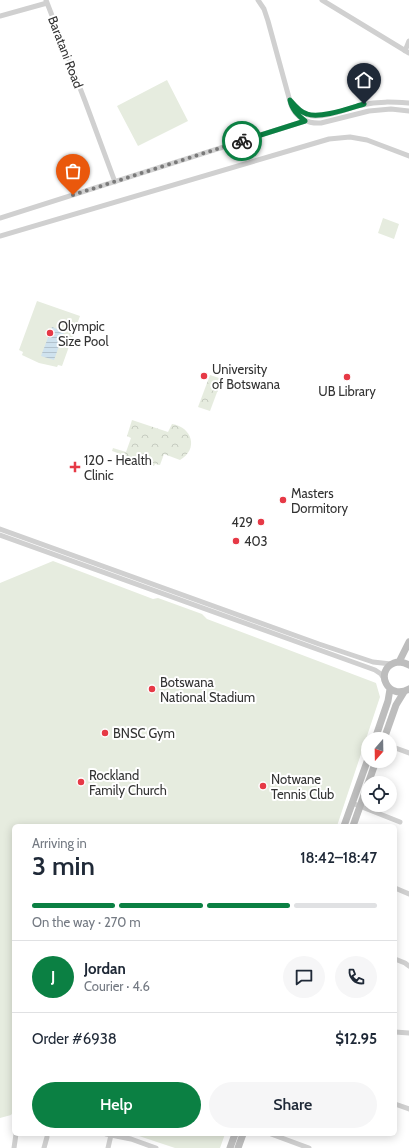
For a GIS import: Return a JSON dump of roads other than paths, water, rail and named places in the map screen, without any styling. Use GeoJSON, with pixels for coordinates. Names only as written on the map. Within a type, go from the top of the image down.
{"type":"FeatureCollection","features":[{"type":"Feature","properties":{"kind":"main road"},"geometry":{"type":"LineString","coordinates":[[399,662],[409,642]]}},
{"type":"Feature","properties":{"kind":"main road"},"geometry":{"type":"LineString","coordinates":[[408,690],[399,692],[390,689],[386,685],[384,679],[386,671],[392,664],[403,662],[409,665]]}},
{"type":"Feature","properties":{"kind":"main road"},"geometry":{"type":"LineString","coordinates":[[377,732],[390,689]]}},
{"type":"Feature","properties":{"kind":"main road"},"geometry":{"type":"LineString","coordinates":[[386,732],[396,705],[408,690]]}},
{"type":"Feature","properties":{"kind":"main road"},"geometry":{"type":"LineString","coordinates":[[345,824],[365,768]]}},
{"type":"Feature","properties":{"kind":"main road"},"geometry":{"type":"LineString","coordinates":[[354,824],[374,768]]}},
{"type":"Feature","properties":{"kind":"main road"},"geometry":{"type":"LineString","coordinates":[[230,1148],[234,1136]]}},
{"type":"Feature","properties":{"kind":"main road"},"geometry":{"type":"LineString","coordinates":[[238,1148],[242,1136]]}},
{"type":"Feature","properties":{"kind":"street"},"geometry":{"type":"LineString","coordinates":[[258,0],[264,9],[268,21],[292,108],[298,116],[305,121],[314,124],[369,111],[391,109],[409,110]]}},
{"type":"Feature","properties":{"kind":"street"},"geometry":{"type":"LineString","coordinates":[[322,0],[407,52],[409,41]]}},
{"type":"Feature","properties":{"kind":"street"},"geometry":{"type":"LineString","coordinates":[[0,16],[46,2]]}},
{"type":"Feature","properties":{"kind":"street","name":"Baratani Road"},"geometry":{"type":"LineString","coordinates":[[46,2],[115,182]]}},
{"type":"Feature","properties":{"kind":"street"},"geometry":{"type":"LineString","coordinates":[[290,100],[300,110],[313,116],[325,115],[364,104],[388,102],[409,103]]}},
{"type":"Feature","properties":{"kind":"street"},"geometry":{"type":"LineString","coordinates":[[0,218],[305,121]]}},
{"type":"Feature","properties":{"kind":"street"},"geometry":{"type":"LineString","coordinates":[[0,236],[329,139],[350,138],[367,140],[409,156]]}},
{"type":"Feature","properties":{"kind":"street"},"geometry":{"type":"LineString","coordinates":[[384,679],[381,674],[375,670],[0,535],[1,529],[319,644],[373,662],[392,664]]}},
{"type":"Feature","properties":{"kind":"street"},"geometry":{"type":"LineString","coordinates":[[397,749],[409,753]]}},
{"type":"Feature","properties":{"kind":"street"},"geometry":{"type":"LineString","coordinates":[[352,804],[400,822]]}},
{"type":"Feature","properties":{"kind":"street"},"geometry":{"type":"LineString","coordinates":[[397,889],[409,894]]}},
{"type":"Feature","properties":{"kind":"street"},"geometry":{"type":"LineString","coordinates":[[397,960],[409,966]]}},
{"type":"Feature","properties":{"kind":"street"},"geometry":{"type":"LineString","coordinates":[[397,1032],[409,1033]]}},
{"type":"Feature","properties":{"kind":"street"},"geometry":{"type":"LineString","coordinates":[[397,1105],[409,1109]]}},
{"type":"Feature","properties":{"kind":"street"},"geometry":{"type":"LineString","coordinates":[[14,1148],[16,1136]]}},
{"type":"Feature","properties":{"kind":"street"},"geometry":{"type":"LineString","coordinates":[[108,1136],[108,1148]]}},
{"type":"Feature","properties":{"kind":"street"},"geometry":{"type":"LineString","coordinates":[[117,1136],[131,1139],[156,1148]]}},
{"type":"Feature","properties":{"kind":"street"},"geometry":{"type":"LineString","coordinates":[[276,1136],[309,1148]]}},
{"type":"Feature","properties":{"kind":"street"},"geometry":{"type":"LineString","coordinates":[[44,1148],[47,1137]]}},
{"type":"Feature","properties":{"kind":"water"},"geometry":{"type":"Polygon","coordinates":[[[52,327],[64,332],[54,360],[41,356],[52,327]]]}},
{"type":"Feature","properties":{"kind":"place","name":"Olympic Size Pool"},"geometry":{"type":"Point","coordinates":[50,333]}},
{"type":"Feature","properties":{"kind":"place","name":"University of Botswana"},"geometry":{"type":"Point","coordinates":[204,376]}},
{"type":"Feature","properties":{"kind":"place","name":"UB Library"},"geometry":{"type":"Point","coordinates":[347,377]}},
{"type":"Feature","properties":{"kind":"place","name":"120 - Health Clinic"},"geometry":{"type":"Point","coordinates":[75,467]}},
{"type":"Feature","properties":{"kind":"place","name":"Masters Dormitory"},"geometry":{"type":"Point","coordinates":[283,500]}},
{"type":"Feature","properties":{"kind":"place","name":"429"},"geometry":{"type":"Point","coordinates":[261,522]}},
{"type":"Feature","properties":{"kind":"place","name":"403"},"geometry":{"type":"Point","coordinates":[236,541]}},
{"type":"Feature","properties":{"kind":"place","name":"Botswana National Stadium"},"geometry":{"type":"Point","coordinates":[152,689]}},
{"type":"Feature","properties":{"kind":"place","name":"BNSC Gym"},"geometry":{"type":"Point","coordinates":[105,733]}},
{"type":"Feature","properties":{"kind":"place","name":"Rockland Family Church"},"geometry":{"type":"Point","coordinates":[81,782]}},
{"type":"Feature","properties":{"kind":"place","name":"Notwane Tennis Club"},"geometry":{"type":"Point","coordinates":[263,786]}}]}
